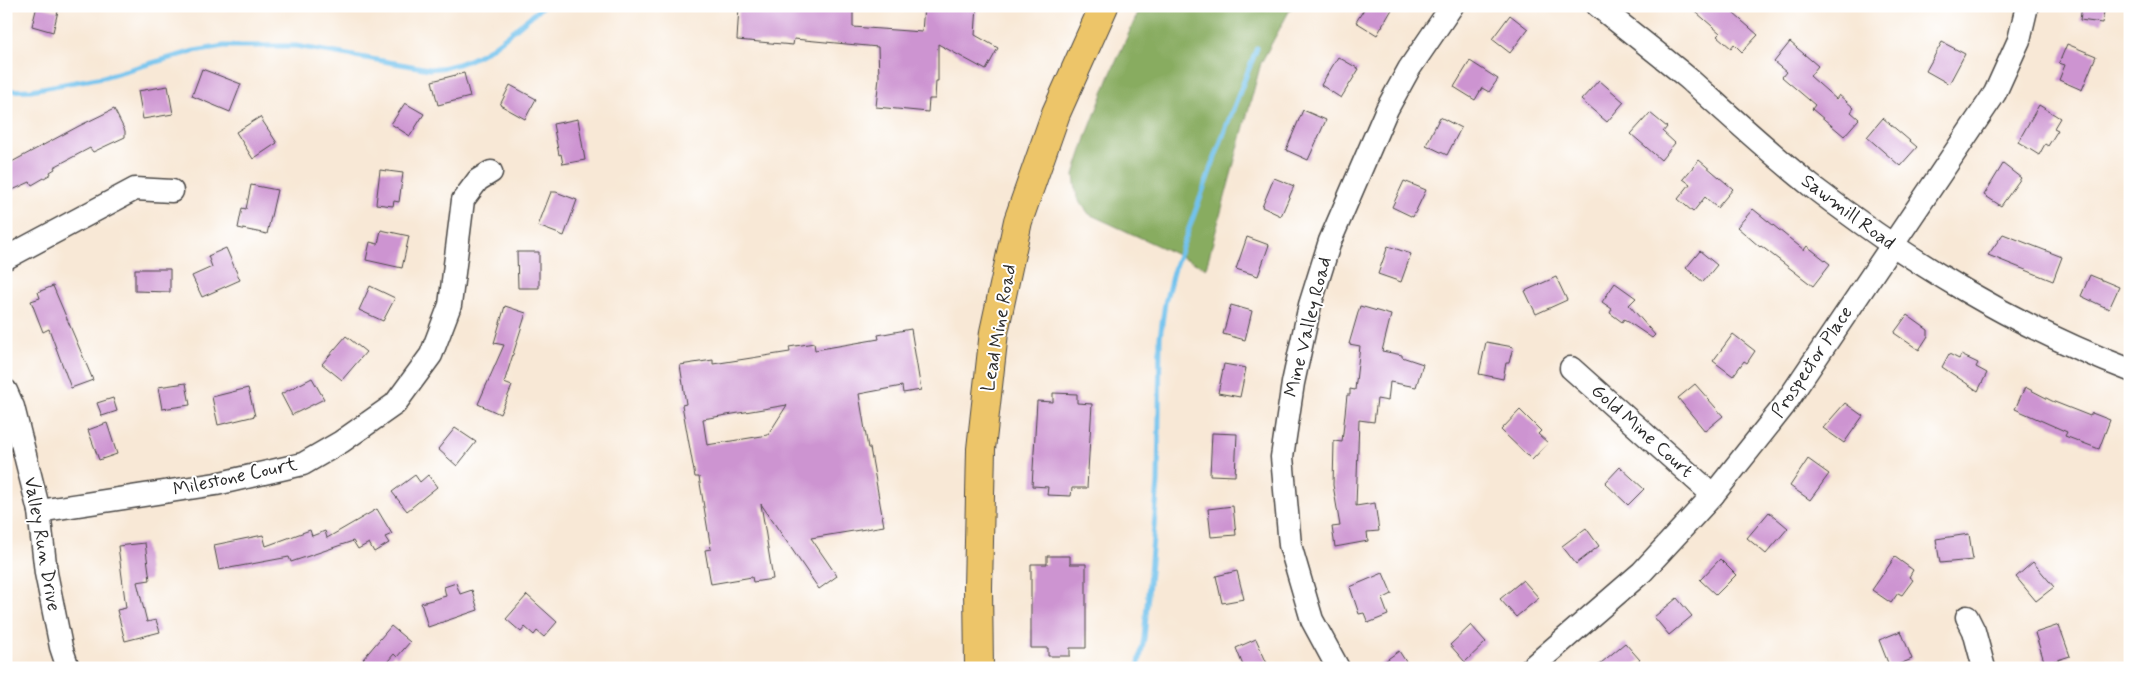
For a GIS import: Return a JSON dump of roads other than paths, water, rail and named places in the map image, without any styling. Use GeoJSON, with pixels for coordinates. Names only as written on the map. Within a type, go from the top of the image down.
{"type":"FeatureCollection","features":[{"type":"Feature","properties":{"kind":"main road","name":"Lead Mine Road"},"geometry":{"type":"LineString","coordinates":[[979,668],[978,588],[981,449],[994,332],[1021,212],[1056,113],[1104,6]]}},
{"type":"Feature","properties":{"kind":"street","name":"Mine Valley Road"},"geometry":{"type":"LineString","coordinates":[[1338,668],[1312,620],[1290,545],[1282,457],[1293,383],[1310,305],[1330,241],[1388,109],[1409,69],[1452,6]]}},
{"type":"Feature","properties":{"kind":"street","name":"Sawmill Road"},"geometry":{"type":"LineString","coordinates":[[1598,6],[1687,78],[1813,187],[1892,245],[1980,301],[2056,340],[2130,370]]}},
{"type":"Feature","properties":{"kind":"street","name":"Prospector Place"},"geometry":{"type":"LineString","coordinates":[[1531,668],[1642,572],[1713,495],[1783,407],[1995,93],[2018,40],[2027,6]]}},
{"type":"Feature","properties":{"kind":"street","name":"Milestone Court"},"geometry":{"type":"LineString","coordinates":[[39,512],[216,484],[303,464],[341,442],[395,404],[430,355],[450,305],[463,200],[478,180],[491,172]]}},
{"type":"Feature","properties":{"kind":"street"},"geometry":{"type":"LineString","coordinates":[[6,258],[136,189],[172,191]]}},
{"type":"Feature","properties":{"kind":"street","name":"Gold Mine Court"},"geometry":{"type":"LineString","coordinates":[[1571,368],[1713,495]]}},
{"type":"Feature","properties":{"kind":"street","name":"Valley Run Drive"},"geometry":{"type":"LineString","coordinates":[[6,391],[13,407],[39,512],[46,573],[61,647],[68,668]]}},
{"type":"Feature","properties":{"kind":"street"},"geometry":{"type":"LineString","coordinates":[[1967,616],[1974,631],[1984,668]]}},
{"type":"Feature","properties":{"kind":"waterway"},"geometry":{"type":"LineString","coordinates":[[6,91],[31,90],[103,77],[194,51],[224,46],[296,46],[429,69],[447,67],[463,63],[491,48],[543,6]]}},
{"type":"Feature","properties":{"kind":"waterway"},"geometry":{"type":"LineString","coordinates":[[1138,668],[1144,638],[1158,483],[1160,337],[1165,303],[1173,272],[1257,48]]}}]}
